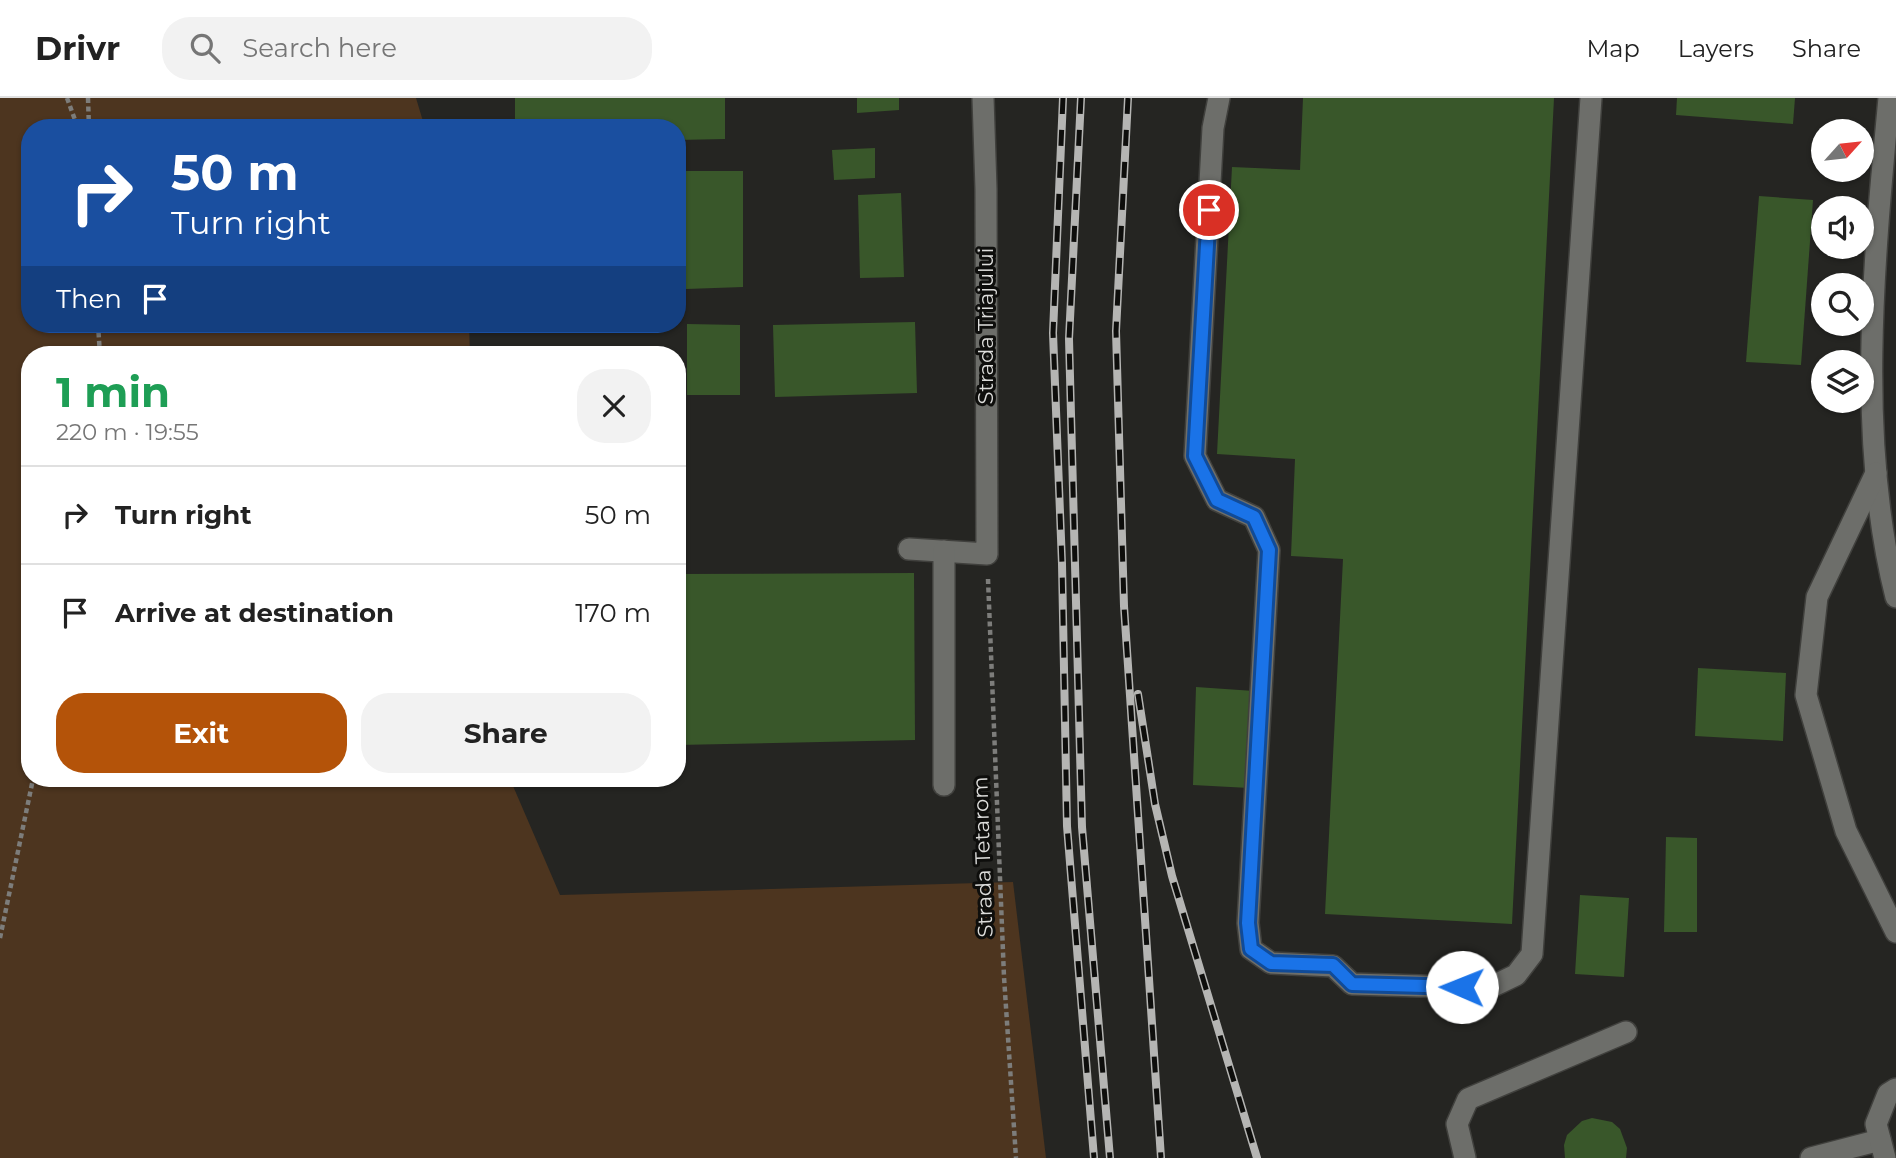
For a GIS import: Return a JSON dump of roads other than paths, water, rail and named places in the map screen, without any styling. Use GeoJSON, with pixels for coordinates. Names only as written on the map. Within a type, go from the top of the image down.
{"type":"FeatureCollection","features":[{"type":"Feature","properties":{"kind":"street","name":"Strada Triajului"},"geometry":{"type":"LineString","coordinates":[[944,551],[987,554],[984,98]]}},
{"type":"Feature","properties":{"kind":"street"},"geometry":{"type":"LineString","coordinates":[[1219,98],[1213,128],[1195,456],[1217,500],[1254,517],[1269,550],[1248,923],[1251,949],[1271,963],[1333,965],[1352,984],[1489,988],[1516,975],[1532,954],[1591,98]]}},
{"type":"Feature","properties":{"kind":"street"},"geometry":{"type":"LineString","coordinates":[[1889,98],[1871,355],[1876,473],[1896,597]]}},
{"type":"Feature","properties":{"kind":"street"},"geometry":{"type":"LineString","coordinates":[[1876,473],[1817,597],[1806,695],[1846,831],[1896,932]]}},
{"type":"Feature","properties":{"kind":"street"},"geometry":{"type":"LineString","coordinates":[[909,548],[944,551],[944,785]]}},
{"type":"Feature","properties":{"kind":"street"},"geometry":{"type":"LineString","coordinates":[[1465,1158],[1457,1124],[1468,1099],[1626,1032]]}},
{"type":"Feature","properties":{"kind":"street"},"geometry":{"type":"LineString","coordinates":[[1811,1158],[1883,1149],[1876,1124],[1888,1094],[1896,1089]]}},
{"type":"Feature","properties":{"kind":"railway"},"geometry":{"type":"LineString","coordinates":[[1063,98],[1053,333],[1062,564],[1067,826],[1094,1158]]}},
{"type":"Feature","properties":{"kind":"railway"},"geometry":{"type":"LineString","coordinates":[[1081,98],[1069,339],[1082,827],[1110,1158]]}},
{"type":"Feature","properties":{"kind":"railway"},"geometry":{"type":"LineString","coordinates":[[1128,98],[1116,331],[1124,606],[1161,1158]]}},
{"type":"Feature","properties":{"kind":"railway"},"geometry":{"type":"LineString","coordinates":[[1138,694],[1155,804],[1172,876],[1257,1158]]}}]}
